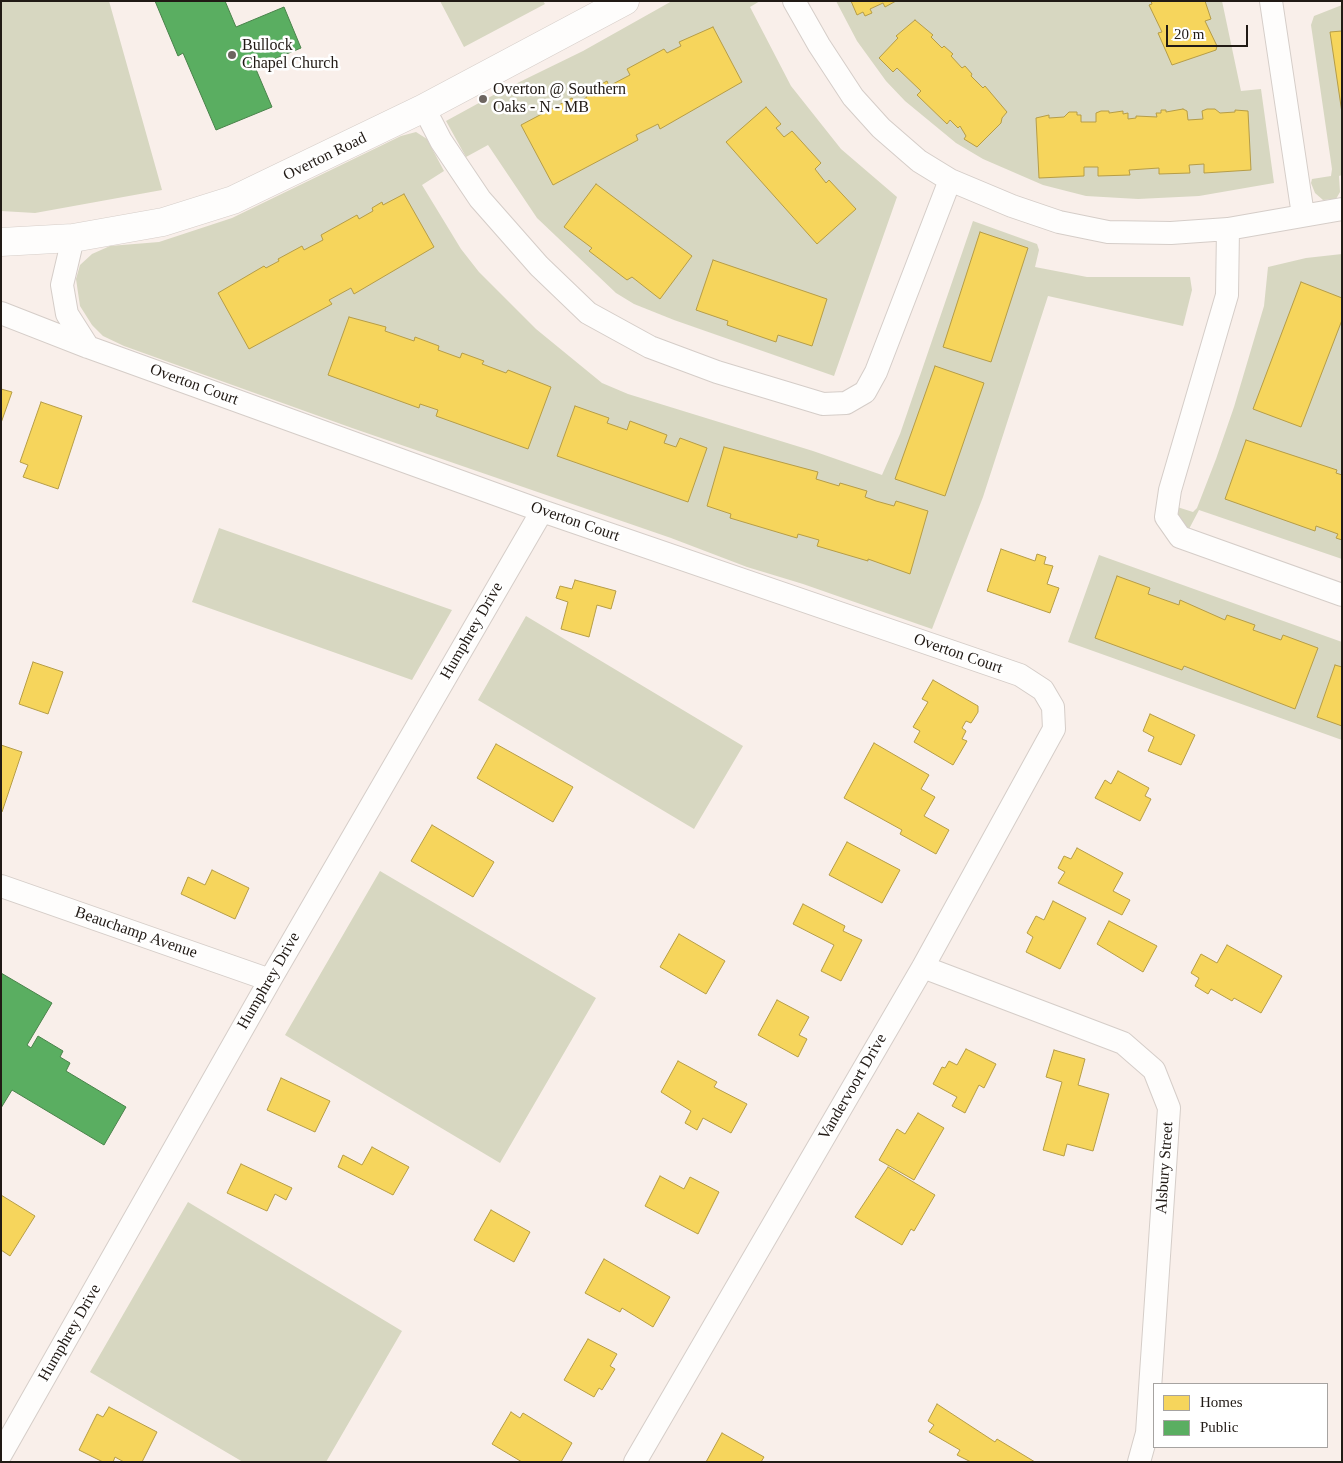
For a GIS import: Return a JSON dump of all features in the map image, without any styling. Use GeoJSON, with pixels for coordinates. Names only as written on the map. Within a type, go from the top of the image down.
{"type":"FeatureCollection","features":[{"type":"Feature","properties":{"kind":"street","name":"Overton Road"},"geometry":{"type":"LineString","coordinates":[[1,242],[73,238],[163,222],[233,200],[424,108],[625,1]]}},
{"type":"Feature","properties":{"kind":"street"},"geometry":{"type":"LineString","coordinates":[[794,1],[819,45],[853,97],[881,128],[919,162],[950,180],[1012,206],[1059,222],[1108,232],[1171,233],[1228,229],[1342,209]]}},
{"type":"Feature","properties":{"kind":"street"},"geometry":{"type":"LineString","coordinates":[[1271,1],[1303,215]]}},
{"type":"Feature","properties":{"kind":"street"},"geometry":{"type":"LineString","coordinates":[[424,108],[441,141],[480,199],[539,266],[588,313],[650,347],[717,372],[823,404],[846,403],[865,392],[876,372],[950,180]]}},
{"type":"Feature","properties":{"kind":"street"},"geometry":{"type":"LineString","coordinates":[[1228,229],[1227,295],[1170,490],[1166,517],[1180,537],[1342,595]]}},
{"type":"Feature","properties":{"kind":"street"},"geometry":{"type":"LineString","coordinates":[[73,238],[62,285],[67,314],[88,347]]}},
{"type":"Feature","properties":{"kind":"street","name":"Overton Court"},"geometry":{"type":"LineString","coordinates":[[1,313],[88,347],[542,511],[1020,675],[1043,690],[1053,707]]}},
{"type":"Feature","properties":{"kind":"street","name":"Humphrey Drive"},"geometry":{"type":"LineString","coordinates":[[1,1454],[270,980],[542,511]]}},
{"type":"Feature","properties":{"kind":"street","name":"Vandervoort Drive"},"geometry":{"type":"LineString","coordinates":[[635,1462],[923,967],[1054,729],[1053,707]]}},
{"type":"Feature","properties":{"kind":"street","name":"Beauchamp Avenue"},"geometry":{"type":"LineString","coordinates":[[1,886],[270,980]]}},
{"type":"Feature","properties":{"kind":"street","name":"Alsbury Street"},"geometry":{"type":"LineString","coordinates":[[923,967],[1123,1043],[1154,1070],[1169,1108],[1146,1433],[1139,1462]]}},
{"type":"Feature","properties":{"kind":"green space"},"geometry":{"type":"Polygon","coordinates":[[[1,1],[109,1],[162,190],[35,213],[1,211],[1,1]]]}},
{"type":"Feature","properties":{"kind":"green space"},"geometry":{"type":"Polygon","coordinates":[[[440,1],[543,1],[545,4],[464,47],[440,1]]]}},
{"type":"Feature","properties":{"kind":"green space"},"geometry":{"type":"Polygon","coordinates":[[[672,1],[760,1],[750,7],[791,86],[841,149],[897,197],[834,376],[674,320],[634,304],[616,293],[537,218],[488,145],[466,157],[446,121],[499,92],[583,51],[672,1]]]}},
{"type":"Feature","properties":{"kind":"green space"},"geometry":{"type":"Polygon","coordinates":[[[836,1],[1222,1],[1241,91],[1261,89],[1274,183],[1199,196],[1138,199],[1086,196],[1043,185],[983,159],[956,143],[905,101],[886,81],[857,41],[836,1]]]}},
{"type":"Feature","properties":{"kind":"green space"},"geometry":{"type":"Polygon","coordinates":[[[1342,5],[1342,175],[1339,176],[1340,192],[1336,199],[1323,200],[1315,193],[1311,183],[1312,179],[1331,176],[1332,169],[1311,25],[1314,16],[1342,5]]]}},
{"type":"Feature","properties":{"kind":"green space"},"geometry":{"type":"Polygon","coordinates":[[[416,132],[427,139],[444,171],[422,185],[461,249],[479,272],[536,329],[602,383],[628,394],[813,451],[882,475],[900,434],[973,221],[1037,244],[1039,250],[1035,267],[1087,277],[1190,277],[1192,290],[1183,326],[1048,296],[983,497],[932,629],[803,584],[747,567],[671,538],[352,428],[124,346],[103,336],[92,325],[80,306],[76,279],[80,265],[92,254],[110,246],[159,242],[232,218],[401,136],[416,132]]]}},
{"type":"Feature","properties":{"kind":"green space"},"geometry":{"type":"Polygon","coordinates":[[[1342,254],[1342,559],[1199,510],[1189,529],[1184,531],[1174,506],[1193,512],[1197,508],[1234,407],[1264,306],[1268,267],[1306,258],[1342,254]]]}},
{"type":"Feature","properties":{"kind":"green space"},"geometry":{"type":"Polygon","coordinates":[[[219,528],[452,610],[412,680],[192,602],[219,528]]]}},
{"type":"Feature","properties":{"kind":"green space"},"geometry":{"type":"Polygon","coordinates":[[[1099,555],[1342,642],[1342,740],[1068,642],[1099,555]]]}},
{"type":"Feature","properties":{"kind":"green space"},"geometry":{"type":"Polygon","coordinates":[[[526,616],[743,746],[694,829],[478,700],[526,616]]]}},
{"type":"Feature","properties":{"kind":"green space"},"geometry":{"type":"Polygon","coordinates":[[[380,871],[596,998],[500,1163],[285,1035],[380,871]]]}},
{"type":"Feature","properties":{"kind":"green space"},"geometry":{"type":"Polygon","coordinates":[[[188,1202],[402,1331],[326,1462],[243,1462],[90,1372],[188,1202]]]}},
{"type":"Feature","properties":{"kind":"building: Homes"},"geometry":{"type":"Polygon","coordinates":[[[851,1],[896,1],[885,7],[883,3],[870,9],[872,13],[865,16],[863,12],[857,15],[851,1]]]}},
{"type":"Feature","properties":{"kind":"building: Homes"},"geometry":{"type":"Polygon","coordinates":[[[1151,1],[1205,1],[1211,19],[1205,21],[1217,46],[1216,50],[1172,65],[1158,33],[1162,32],[1149,5],[1152,4],[1151,1]]]}},
{"type":"Feature","properties":{"kind":"building: Homes"},"geometry":{"type":"Polygon","coordinates":[[[915,20],[933,35],[931,37],[942,48],[944,46],[953,54],[951,56],[962,68],[965,66],[972,74],[971,76],[983,88],[985,86],[1007,112],[1002,118],[1001,123],[977,147],[964,139],[966,136],[960,126],[958,128],[950,120],[947,124],[917,95],[921,91],[897,68],[893,72],[879,58],[898,38],[896,36],[915,20]]]}},
{"type":"Feature","properties":{"kind":"building: Homes"},"geometry":{"type":"Polygon","coordinates":[[[713,27],[742,82],[660,129],[658,124],[636,135],[638,140],[553,185],[521,125],[572,98],[576,104],[587,97],[585,93],[607,81],[609,86],[630,75],[627,69],[664,49],[667,53],[681,46],[679,42],[713,27]]]}},
{"type":"Feature","properties":{"kind":"building: Homes"},"geometry":{"type":"Polygon","coordinates":[[[1342,31],[1342,113],[1330,32],[1342,31]]]}},
{"type":"Feature","properties":{"kind":"building: Homes"},"geometry":{"type":"Polygon","coordinates":[[[766,107],[781,124],[776,128],[784,137],[792,131],[821,163],[815,169],[826,183],[829,180],[856,209],[817,244],[726,142],[766,107]]]}},
{"type":"Feature","properties":{"kind":"building: Homes"},"geometry":{"type":"Polygon","coordinates":[[[1183,109],[1187,111],[1188,120],[1203,119],[1202,111],[1207,109],[1215,109],[1220,113],[1235,112],[1235,110],[1248,111],[1251,170],[1204,173],[1204,164],[1189,165],[1190,173],[1159,174],[1159,168],[1129,170],[1130,175],[1098,176],[1098,167],[1084,167],[1084,176],[1039,178],[1036,118],[1049,115],[1049,118],[1064,117],[1069,112],[1077,112],[1077,115],[1081,115],[1081,122],[1096,122],[1096,113],[1101,111],[1109,111],[1109,113],[1123,111],[1123,114],[1128,113],[1128,119],[1136,118],[1136,116],[1157,117],[1156,113],[1161,113],[1161,110],[1166,110],[1166,112],[1183,109]]]}},
{"type":"Feature","properties":{"kind":"building: Homes"},"geometry":{"type":"Polygon","coordinates":[[[596,184],[692,256],[660,299],[632,277],[627,280],[589,251],[592,248],[564,227],[596,184]]]}},
{"type":"Feature","properties":{"kind":"building: Homes"},"geometry":{"type":"Polygon","coordinates":[[[404,194],[434,247],[354,294],[351,288],[329,300],[332,304],[249,349],[218,293],[264,266],[266,268],[279,261],[278,259],[302,246],[304,250],[323,240],[321,235],[357,215],[359,219],[373,211],[372,208],[382,202],[383,205],[404,194]]]}},
{"type":"Feature","properties":{"kind":"building: Homes"},"geometry":{"type":"Polygon","coordinates":[[[980,232],[1028,248],[991,362],[943,347],[980,232]]]}},
{"type":"Feature","properties":{"kind":"building: Homes"},"geometry":{"type":"Polygon","coordinates":[[[713,260],[827,299],[812,346],[778,335],[776,342],[727,325],[728,321],[696,310],[713,260]]]}},
{"type":"Feature","properties":{"kind":"building: Homes"},"geometry":{"type":"Polygon","coordinates":[[[1301,282],[1342,298],[1342,320],[1301,427],[1253,409],[1301,282]]]}},
{"type":"Feature","properties":{"kind":"building: Homes"},"geometry":{"type":"Polygon","coordinates":[[[349,317],[386,327],[385,331],[414,341],[415,337],[439,346],[438,350],[460,358],[462,353],[484,361],[482,364],[506,373],[508,370],[551,387],[528,449],[436,416],[438,410],[420,404],[419,408],[328,375],[349,317]]]}},
{"type":"Feature","properties":{"kind":"building: Homes"},"geometry":{"type":"Polygon","coordinates":[[[935,366],[984,383],[945,496],[895,479],[935,366]]]}},
{"type":"Feature","properties":{"kind":"building: Homes"},"geometry":{"type":"Polygon","coordinates":[[[1,389],[12,392],[1,423],[1,389]]]}},
{"type":"Feature","properties":{"kind":"building: Homes"},"geometry":{"type":"Polygon","coordinates":[[[41,402],[82,416],[58,489],[23,477],[28,465],[20,462],[41,402]]]}},
{"type":"Feature","properties":{"kind":"building: Homes"},"geometry":{"type":"Polygon","coordinates":[[[575,406],[609,418],[607,423],[627,430],[630,421],[667,435],[664,443],[676,447],[680,438],[707,448],[688,502],[557,456],[575,406]]]}},
{"type":"Feature","properties":{"kind":"building: Homes"},"geometry":{"type":"Polygon","coordinates":[[[1246,440],[1337,470],[1336,473],[1342,475],[1342,540],[1336,538],[1338,534],[1316,526],[1315,531],[1225,499],[1246,440]]]}},
{"type":"Feature","properties":{"kind":"building: Homes"},"geometry":{"type":"Polygon","coordinates":[[[724,447],[818,472],[816,479],[839,486],[840,483],[867,491],[865,497],[876,501],[894,506],[896,501],[928,511],[910,574],[868,559],[868,561],[817,546],[819,540],[798,534],[797,538],[730,518],[731,514],[707,506],[724,447]]]}},
{"type":"Feature","properties":{"kind":"building: Homes"},"geometry":{"type":"Polygon","coordinates":[[[1001,549],[1035,561],[1037,554],[1046,557],[1044,564],[1053,566],[1047,584],[1059,588],[1050,613],[987,591],[1001,549]]]}},
{"type":"Feature","properties":{"kind":"building: Homes"},"geometry":{"type":"Polygon","coordinates":[[[1117,576],[1150,588],[1148,594],[1179,605],[1180,600],[1225,620],[1227,615],[1255,625],[1253,630],[1281,640],[1283,635],[1318,648],[1295,709],[1184,666],[1182,670],[1095,638],[1117,576]]]}},
{"type":"Feature","properties":{"kind":"building: Homes"},"geometry":{"type":"Polygon","coordinates":[[[575,580],[616,591],[611,609],[597,605],[589,637],[561,629],[568,602],[556,598],[560,586],[572,589],[575,580]]]}},
{"type":"Feature","properties":{"kind":"building: Homes"},"geometry":{"type":"Polygon","coordinates":[[[33,662],[63,672],[48,714],[19,704],[33,662]]]}},
{"type":"Feature","properties":{"kind":"building: Homes"},"geometry":{"type":"Polygon","coordinates":[[[1335,665],[1342,667],[1342,726],[1317,717],[1335,665]]]}},
{"type":"Feature","properties":{"kind":"building: Homes"},"geometry":{"type":"Polygon","coordinates":[[[933,680],[978,706],[978,712],[971,723],[966,721],[962,728],[966,731],[962,739],[967,741],[953,765],[914,742],[920,731],[913,727],[928,702],[922,699],[933,680]]]}},
{"type":"Feature","properties":{"kind":"building: Homes"},"geometry":{"type":"Polygon","coordinates":[[[1150,714],[1195,735],[1181,765],[1148,751],[1154,737],[1143,731],[1150,714]]]}},
{"type":"Feature","properties":{"kind":"building: Homes"},"geometry":{"type":"Polygon","coordinates":[[[874,743],[929,775],[921,789],[935,797],[924,816],[949,830],[936,854],[900,834],[902,830],[844,798],[874,743]]]}},
{"type":"Feature","properties":{"kind":"building: Homes"},"geometry":{"type":"Polygon","coordinates":[[[496,744],[573,787],[553,822],[477,778],[496,744]]]}},
{"type":"Feature","properties":{"kind":"building: Homes"},"geometry":{"type":"Polygon","coordinates":[[[1,745],[22,752],[2,812],[1,812],[1,745]]]}},
{"type":"Feature","properties":{"kind":"building: Homes"},"geometry":{"type":"Polygon","coordinates":[[[1118,771],[1149,788],[1145,796],[1151,799],[1140,821],[1095,798],[1105,780],[1111,784],[1118,771]]]}},
{"type":"Feature","properties":{"kind":"building: Homes"},"geometry":{"type":"Polygon","coordinates":[[[432,825],[494,862],[473,897],[411,861],[432,825]]]}},
{"type":"Feature","properties":{"kind":"building: Homes"},"geometry":{"type":"Polygon","coordinates":[[[847,842],[900,870],[882,903],[829,875],[847,842]]]}},
{"type":"Feature","properties":{"kind":"building: Homes"},"geometry":{"type":"Polygon","coordinates":[[[1077,848],[1123,873],[1113,891],[1130,900],[1122,915],[1058,883],[1065,872],[1058,868],[1064,856],[1071,859],[1077,848]]]}},
{"type":"Feature","properties":{"kind":"building: Homes"},"geometry":{"type":"Polygon","coordinates":[[[212,870],[249,888],[235,919],[181,894],[188,877],[205,885],[212,870]]]}},
{"type":"Feature","properties":{"kind":"building: Homes"},"geometry":{"type":"Polygon","coordinates":[[[1053,901],[1086,918],[1060,969],[1026,952],[1033,937],[1027,933],[1036,916],[1044,920],[1053,901]]]}},
{"type":"Feature","properties":{"kind":"building: Homes"},"geometry":{"type":"Polygon","coordinates":[[[803,904],[845,926],[843,931],[862,940],[841,981],[821,971],[834,945],[793,924],[803,904]]]}},
{"type":"Feature","properties":{"kind":"building: Homes"},"geometry":{"type":"Polygon","coordinates":[[[1109,921],[1157,946],[1143,972],[1097,944],[1109,921]]]}},
{"type":"Feature","properties":{"kind":"building: Homes"},"geometry":{"type":"Polygon","coordinates":[[[679,934],[725,961],[706,994],[660,967],[679,934]]]}},
{"type":"Feature","properties":{"kind":"building: Homes"},"geometry":{"type":"Polygon","coordinates":[[[1227,945],[1282,976],[1261,1013],[1234,998],[1232,1001],[1211,989],[1208,994],[1195,986],[1199,978],[1191,973],[1201,954],[1217,963],[1227,945]]]}},
{"type":"Feature","properties":{"kind":"building: Homes"},"geometry":{"type":"Polygon","coordinates":[[[777,1000],[809,1017],[799,1035],[807,1039],[798,1057],[758,1035],[777,1000]]]}},
{"type":"Feature","properties":{"kind":"building: Homes"},"geometry":{"type":"Polygon","coordinates":[[[966,1049],[996,1064],[984,1088],[979,1085],[965,1113],[952,1106],[957,1097],[933,1084],[942,1067],[945,1068],[949,1061],[957,1065],[966,1049]]]}},
{"type":"Feature","properties":{"kind":"building: Homes"},"geometry":{"type":"Polygon","coordinates":[[[1054,1050],[1085,1059],[1078,1085],[1109,1094],[1093,1151],[1067,1144],[1064,1156],[1043,1150],[1062,1082],[1046,1077],[1054,1050]]]}},
{"type":"Feature","properties":{"kind":"building: Homes"},"geometry":{"type":"Polygon","coordinates":[[[678,1061],[717,1082],[714,1087],[747,1104],[731,1133],[703,1118],[697,1130],[685,1123],[691,1111],[661,1092],[678,1061]]]}},
{"type":"Feature","properties":{"kind":"building: Homes"},"geometry":{"type":"Polygon","coordinates":[[[281,1078],[330,1101],[315,1132],[267,1110],[281,1078]]]}},
{"type":"Feature","properties":{"kind":"building: Homes"},"geometry":{"type":"Polygon","coordinates":[[[918,1113],[944,1128],[914,1180],[879,1160],[897,1129],[905,1134],[918,1113]]]}},
{"type":"Feature","properties":{"kind":"building: Homes"},"geometry":{"type":"Polygon","coordinates":[[[372,1147],[409,1167],[393,1195],[338,1167],[343,1155],[362,1165],[372,1147]]]}},
{"type":"Feature","properties":{"kind":"building: Homes"},"geometry":{"type":"Polygon","coordinates":[[[241,1164],[292,1188],[286,1200],[275,1194],[267,1211],[227,1193],[241,1164]]]}},
{"type":"Feature","properties":{"kind":"building: Homes"},"geometry":{"type":"Polygon","coordinates":[[[888,1167],[935,1195],[914,1231],[911,1229],[902,1245],[855,1217],[888,1167]]]}},
{"type":"Feature","properties":{"kind":"building: Homes"},"geometry":{"type":"Polygon","coordinates":[[[660,1176],[684,1189],[690,1177],[719,1192],[698,1234],[645,1206],[660,1176]]]}},
{"type":"Feature","properties":{"kind":"building: Homes"},"geometry":{"type":"Polygon","coordinates":[[[1,1195],[35,1216],[10,1256],[1,1250],[1,1195]]]}},
{"type":"Feature","properties":{"kind":"building: Homes"},"geometry":{"type":"Polygon","coordinates":[[[491,1210],[530,1232],[514,1262],[474,1240],[491,1210]]]}},
{"type":"Feature","properties":{"kind":"building: Homes"},"geometry":{"type":"Polygon","coordinates":[[[604,1259],[670,1297],[653,1327],[622,1308],[620,1312],[585,1293],[604,1259]]]}},
{"type":"Feature","properties":{"kind":"building: Homes"},"geometry":{"type":"Polygon","coordinates":[[[588,1339],[617,1354],[610,1366],[615,1369],[602,1390],[599,1388],[594,1397],[564,1380],[588,1339]]]}},
{"type":"Feature","properties":{"kind":"building: Homes"},"geometry":{"type":"Polygon","coordinates":[[[937,1404],[995,1442],[997,1439],[1035,1462],[971,1462],[957,1455],[960,1450],[929,1432],[934,1425],[928,1421],[937,1404]]]}},
{"type":"Feature","properties":{"kind":"building: Homes"},"geometry":{"type":"Polygon","coordinates":[[[109,1407],[157,1432],[142,1462],[124,1462],[115,1457],[113,1462],[103,1462],[79,1450],[97,1414],[103,1417],[109,1407]]]}},
{"type":"Feature","properties":{"kind":"building: Homes"},"geometry":{"type":"Polygon","coordinates":[[[511,1412],[520,1418],[523,1413],[572,1443],[561,1462],[522,1462],[492,1444],[511,1412]]]}},
{"type":"Feature","properties":{"kind":"building: Homes"},"geometry":{"type":"Polygon","coordinates":[[[722,1433],[764,1457],[761,1462],[706,1462],[722,1433]]]}},
{"type":"Feature","properties":{"kind":"building: Public"},"geometry":{"type":"Polygon","coordinates":[[[155,1],[225,1],[236,27],[284,7],[301,48],[255,67],[272,107],[216,130],[183,53],[178,56],[155,1]]]}},
{"type":"Feature","properties":{"kind":"building: Public"},"geometry":{"type":"Polygon","coordinates":[[[1,973],[52,1003],[27,1045],[31,1048],[38,1036],[63,1051],[60,1057],[70,1063],[66,1071],[126,1107],[104,1145],[12,1090],[1,1108],[1,973]]]}},
{"type":"Feature","properties":{"kind":"place","name":"Bullock Chapel Church"},"geometry":{"type":"Point","coordinates":[232,55]}},
{"type":"Feature","properties":{"kind":"place","name":"Overton @ Southern Oaks - N - MB"},"geometry":{"type":"Point","coordinates":[483,99]}}]}
